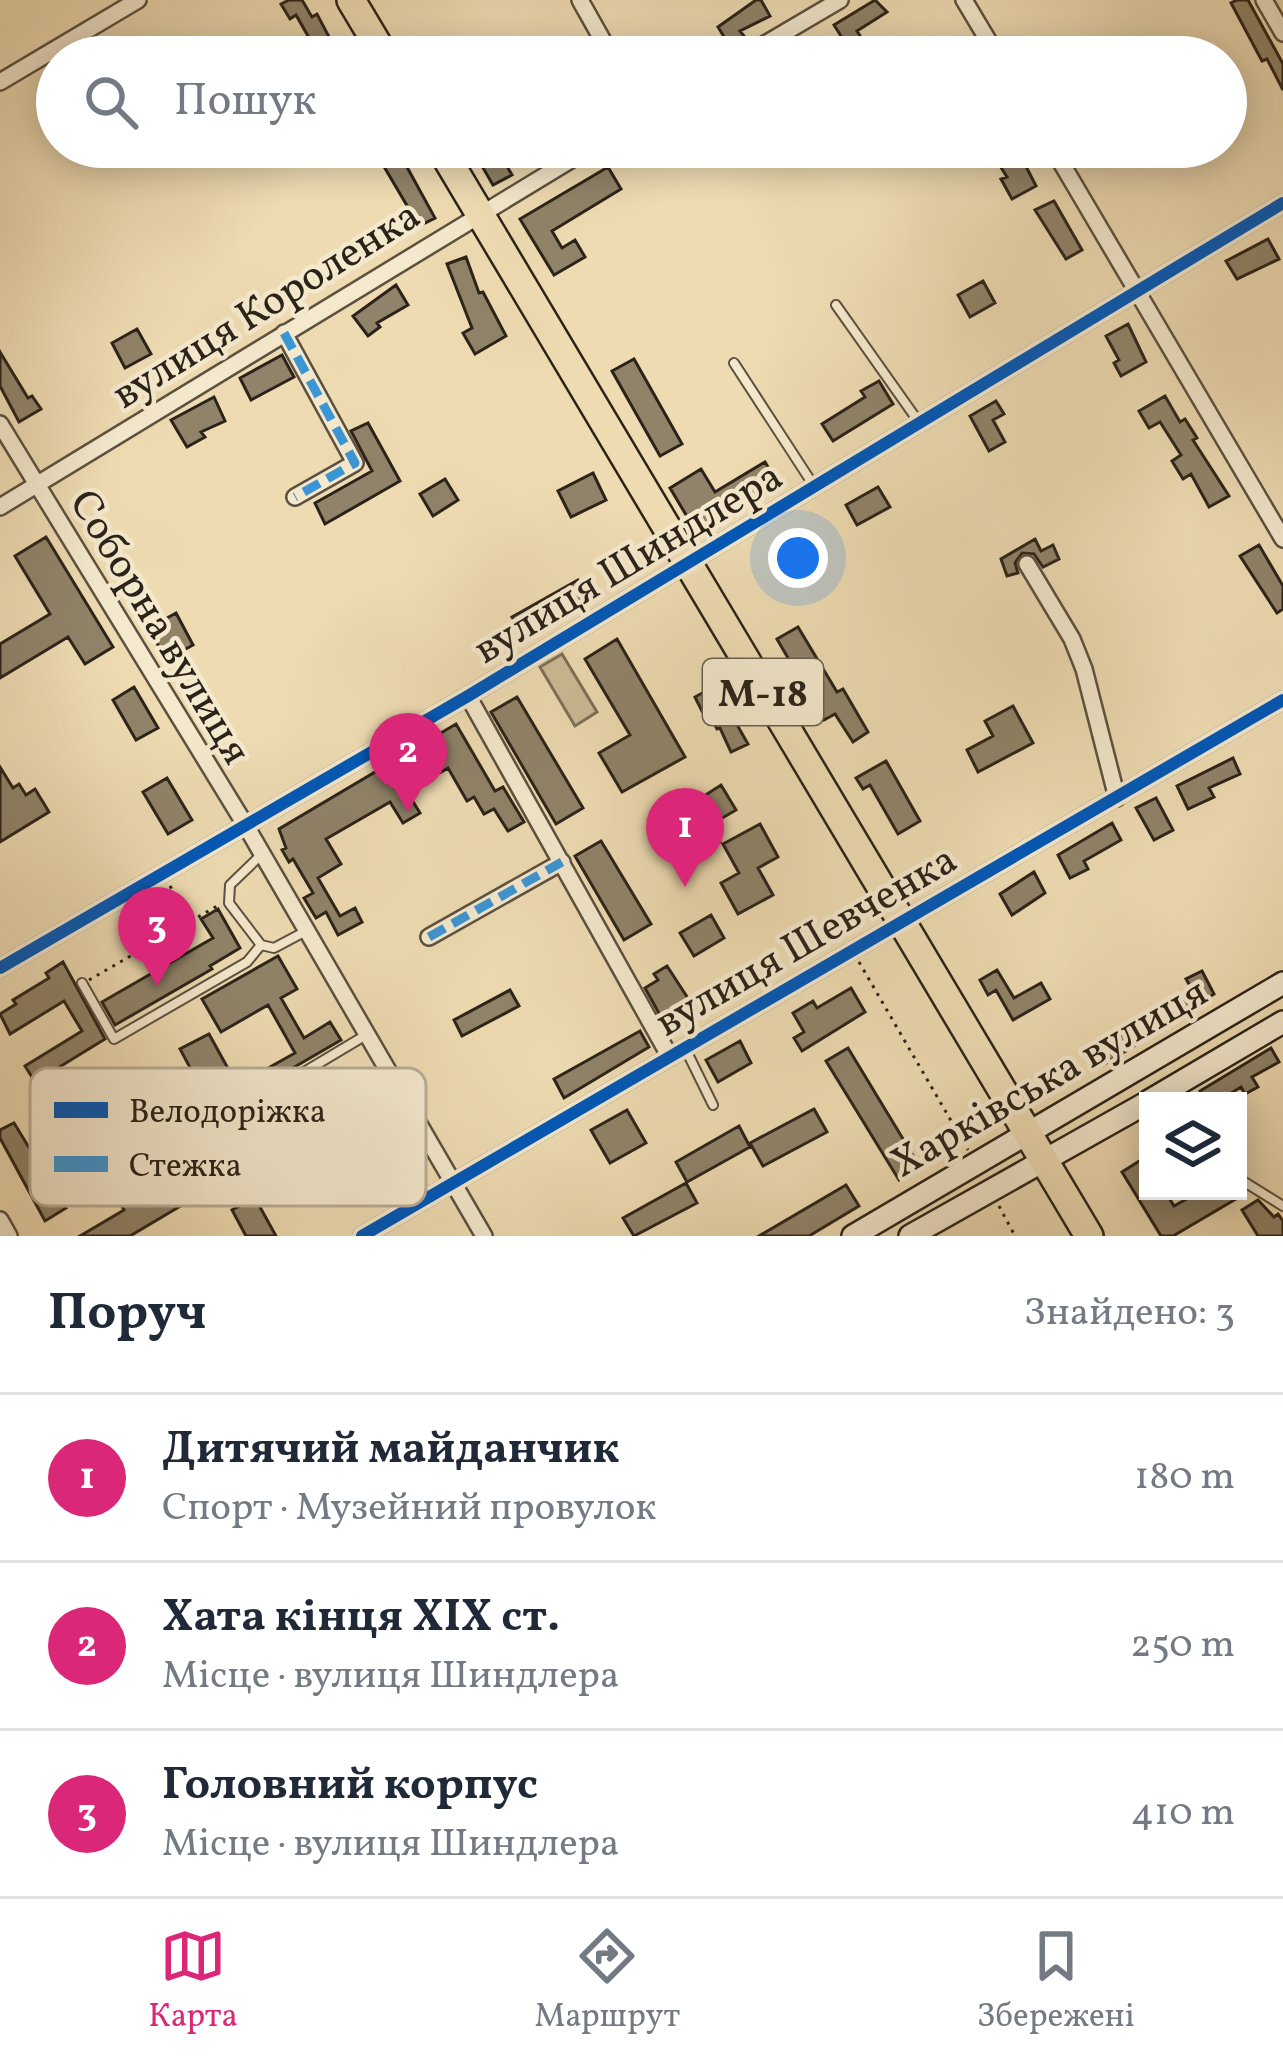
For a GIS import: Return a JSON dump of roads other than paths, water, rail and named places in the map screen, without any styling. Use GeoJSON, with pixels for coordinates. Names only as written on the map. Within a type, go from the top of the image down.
{"type":"FeatureCollection","features":[{"type":"Feature","properties":{"kind":"highway"},"geometry":{"type":"LineString","coordinates":[[351,0],[372,36]]}},
{"type":"Feature","properties":{"kind":"highway","name":"М-18"},"geometry":{"type":"LineString","coordinates":[[453,168],[1089,1236]]}},
{"type":"Feature","properties":{"kind":"street"},"geometry":{"type":"LineString","coordinates":[[77,36],[138,0]]}},
{"type":"Feature","properties":{"kind":"street"},"geometry":{"type":"LineString","coordinates":[[580,0],[600,36]]}},
{"type":"Feature","properties":{"kind":"street"},"geometry":{"type":"LineString","coordinates":[[779,36],[840,0]]}},
{"type":"Feature","properties":{"kind":"street"},"geometry":{"type":"LineString","coordinates":[[964,0],[985,36]]}},
{"type":"Feature","properties":{"kind":"street"},"geometry":{"type":"LineString","coordinates":[[1264,0],[1283,33]]}},
{"type":"Feature","properties":{"kind":"street"},"geometry":{"type":"LineString","coordinates":[[0,82],[36,61]]}},
{"type":"Feature","properties":{"kind":"street","name":"вулиця Короленка"},"geometry":{"type":"LineString","coordinates":[[0,507],[558,168]]}},
{"type":"Feature","properties":{"kind":"street"},"geometry":{"type":"LineString","coordinates":[[1064,168],[1283,539]]}},
{"type":"Feature","properties":{"kind":"street","name":"вулиця Шиндлера"},"geometry":{"type":"LineString","coordinates":[[0,968],[468,696],[1283,202]]}},
{"type":"Feature","properties":{"kind":"street"},"geometry":{"type":"LineString","coordinates":[[284,334],[355,463],[295,497]]}},
{"type":"Feature","properties":{"kind":"street","name":"Соборна вулиця"},"geometry":{"type":"LineString","coordinates":[[0,424],[246,826],[385,1068]]}},
{"type":"Feature","properties":{"kind":"street"},"geometry":{"type":"LineString","coordinates":[[1027,564],[1072,639],[1084,669],[1117,798]]}},
{"type":"Feature","properties":{"kind":"street"},"geometry":{"type":"LineString","coordinates":[[468,696],[677,1053]]}},
{"type":"Feature","properties":{"kind":"street","name":"вулиця Шевченка"},"geometry":{"type":"LineString","coordinates":[[426,1198],[1283,700]]}},
{"type":"Feature","properties":{"kind":"street"},"geometry":{"type":"LineString","coordinates":[[429,937],[562,862]]}},
{"type":"Feature","properties":{"kind":"street","name":"Харківська вулиця"},"geometry":{"type":"LineString","coordinates":[[853,1236],[1283,982]]}},
{"type":"Feature","properties":{"kind":"street","name":"Харківська вулиця"},"geometry":{"type":"LineString","coordinates":[[1180,1092],[1283,1022]]}},
{"type":"Feature","properties":{"kind":"street","name":"Харківська вулиця"},"geometry":{"type":"LineString","coordinates":[[910,1236],[1139,1107]]}},
{"type":"Feature","properties":{"kind":"street","name":"Соборна вулиця"},"geometry":{"type":"LineString","coordinates":[[426,1139],[484,1236]]}},
{"type":"Feature","properties":{"kind":"street","name":"вулиця Шевченка"},"geometry":{"type":"LineString","coordinates":[[362,1236],[412,1206]]}},
{"type":"Feature","properties":{"kind":"street"},"geometry":{"type":"LineString","coordinates":[[0,1220],[9,1236]]}},
{"type":"Feature","properties":{"kind":"lane"},"geometry":{"type":"LineString","coordinates":[[836,304],[919,422]]}},
{"type":"Feature","properties":{"kind":"lane"},"geometry":{"type":"LineString","coordinates":[[734,363],[814,485]]}},
{"type":"Feature","properties":{"kind":"lane"},"geometry":{"type":"LineString","coordinates":[[261,946],[230,903],[228,891],[233,880],[262,854]]}},
{"type":"Feature","properties":{"kind":"lane"},"geometry":{"type":"LineString","coordinates":[[82,983],[114,1039],[247,962],[261,946],[280,946],[306,931]]}},
{"type":"Feature","properties":{"kind":"lane"},"geometry":{"type":"LineString","coordinates":[[310,1068],[366,1035]]}},
{"type":"Feature","properties":{"kind":"lane"},"geometry":{"type":"LineString","coordinates":[[677,1053],[713,1105]]}},
{"type":"Feature","properties":{"kind":"lane"},"geometry":{"type":"LineString","coordinates":[[1247,1184],[1283,1206]]}},
{"type":"Feature","properties":{"kind":"place","name":"Хата кінця XIX ст."},"geometry":{"type":"Point","coordinates":[408,812]}},
{"type":"Feature","properties":{"kind":"place","name":"Дитячий майданчик"},"geometry":{"type":"Point","coordinates":[685,887]}},
{"type":"Feature","properties":{"kind":"place","name":"Головний корпус"},"geometry":{"type":"Point","coordinates":[157,986]}}]}
